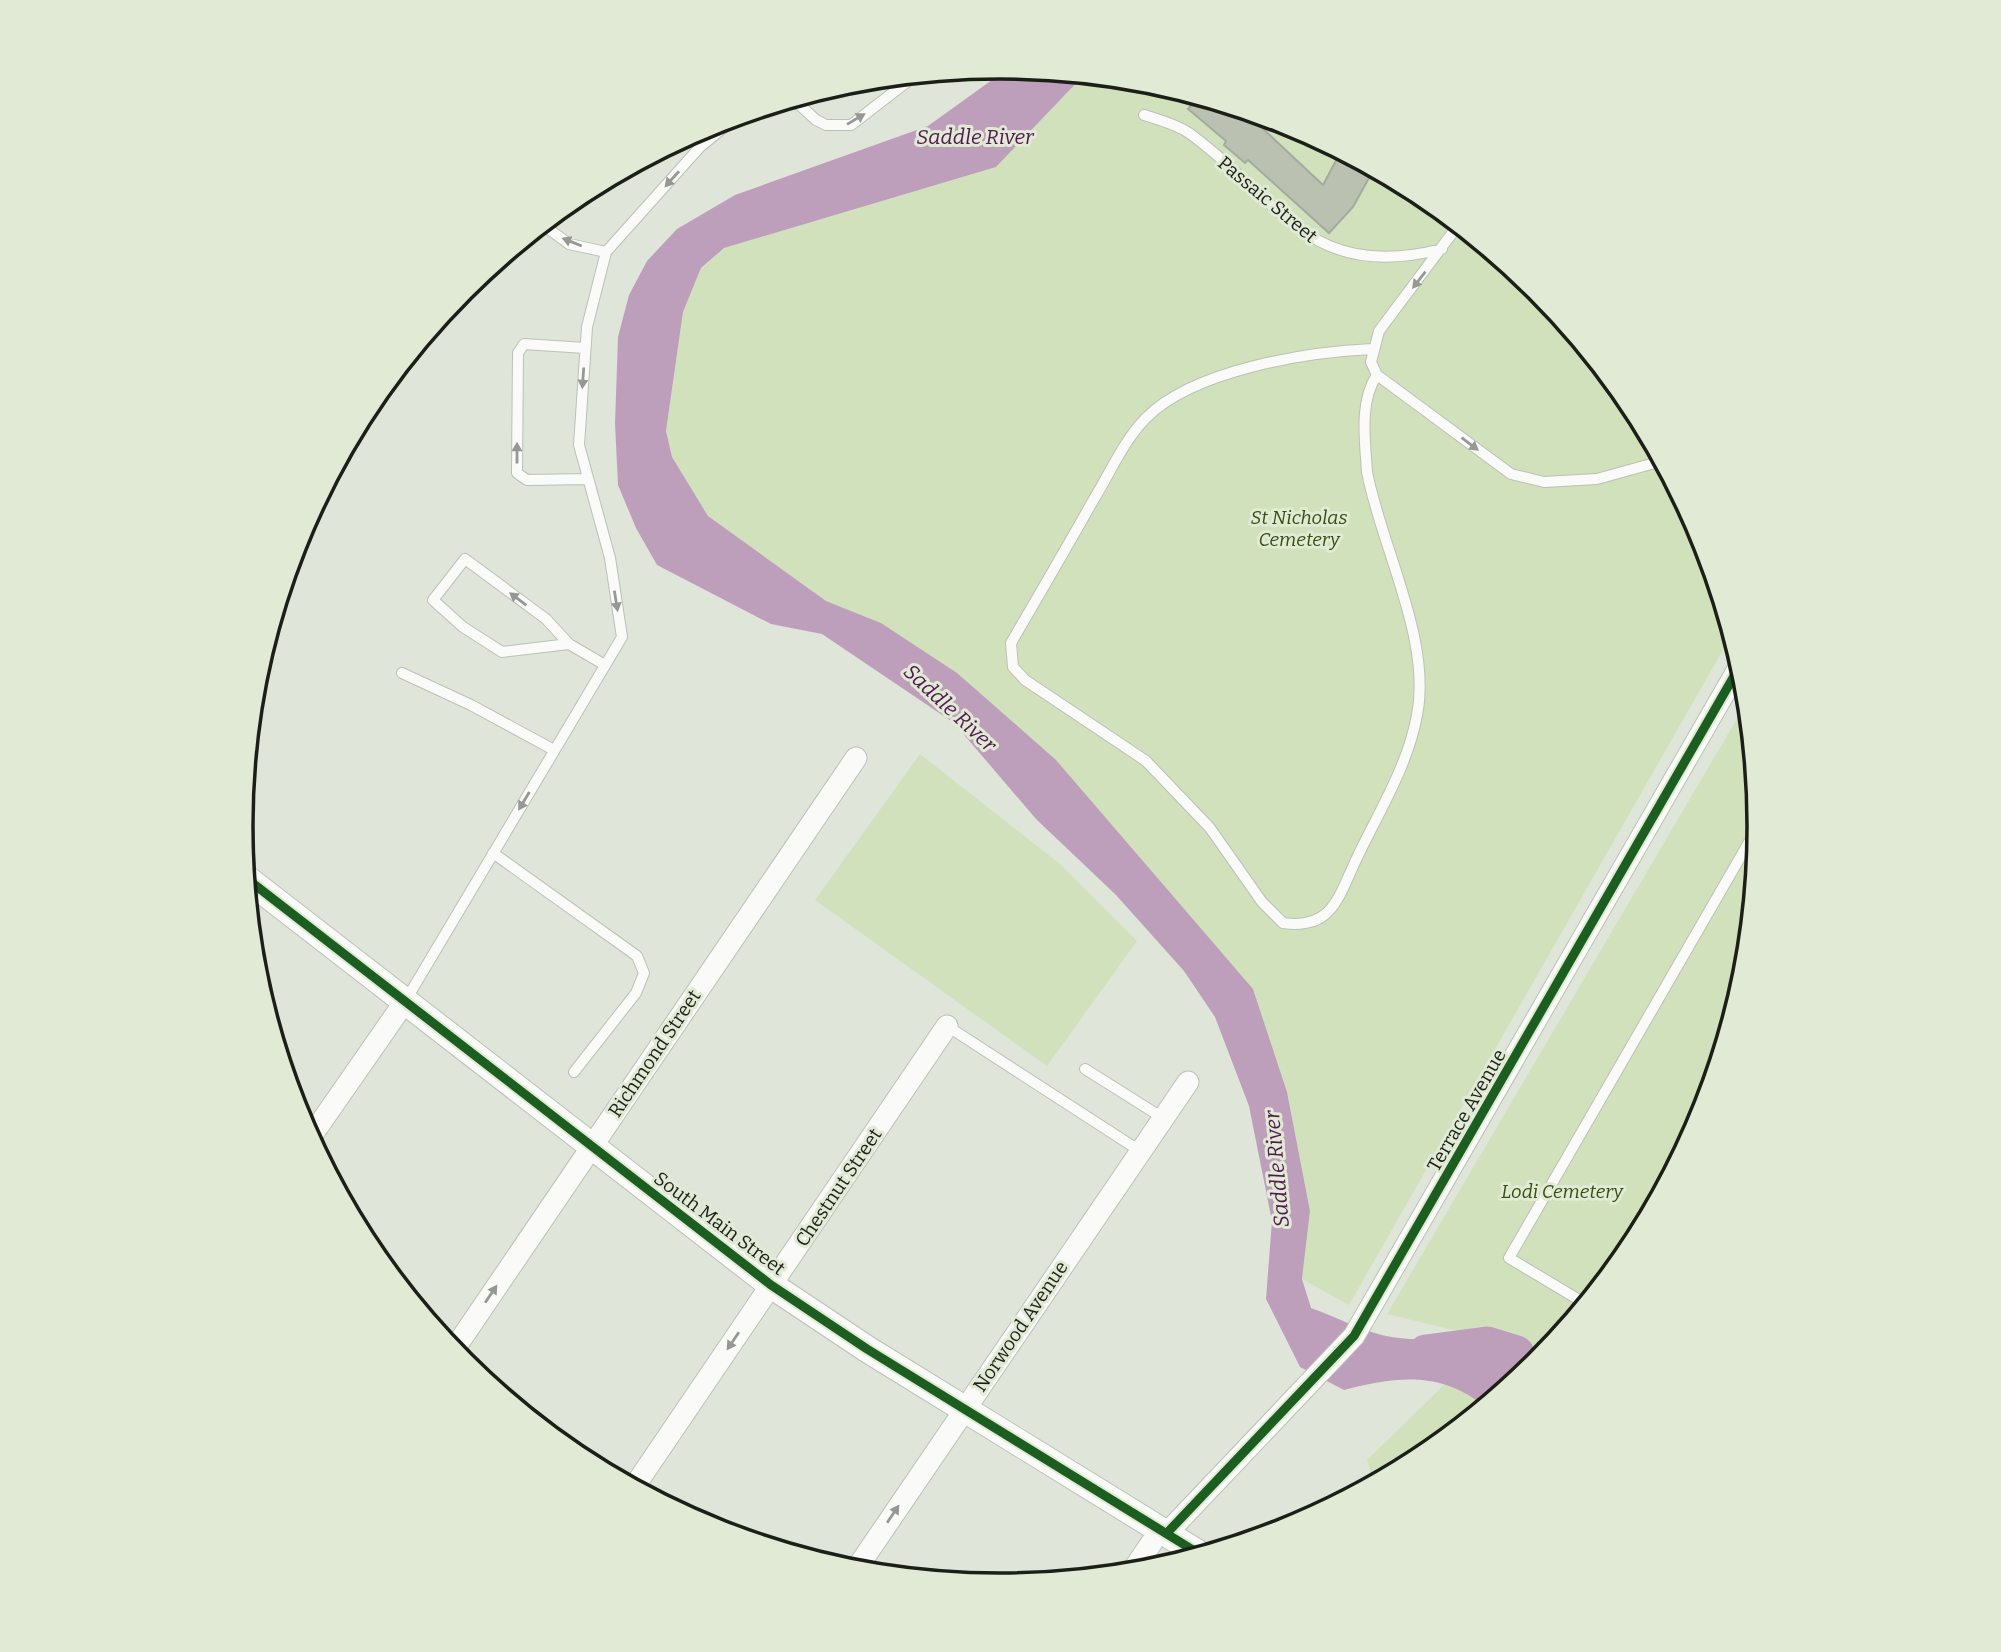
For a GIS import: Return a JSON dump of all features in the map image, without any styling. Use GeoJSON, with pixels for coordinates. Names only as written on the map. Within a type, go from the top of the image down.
{"type":"FeatureCollection","features":[{"type":"Feature","properties":{"kind":"street","name":"Terrace Avenue"},"geometry":{"type":"LineString","coordinates":[[1141,1560],[1164,1531],[1317,1377],[1354,1336],[1733,679]]}},
{"type":"Feature","properties":{"kind":"street","name":"Richmond Street"},"geometry":{"type":"LineString","coordinates":[[460,1341],[856,758]]}},
{"type":"Feature","properties":{"kind":"street","name":"South Main Street"},"geometry":{"type":"LineString","coordinates":[[256,886],[771,1285],[867,1349],[1192,1549]]}},
{"type":"Feature","properties":{"kind":"street"},"geometry":{"type":"LineString","coordinates":[[317,1128],[406,1000]]}},
{"type":"Feature","properties":{"kind":"street","name":"Chestnut Street"},"geometry":{"type":"LineString","coordinates":[[639,1479],[947,1026]]}},
{"type":"Feature","properties":{"kind":"street","name":"Norwood Avenue"},"geometry":{"type":"LineString","coordinates":[[862,1560],[1188,1082]]}},
{"type":"Feature","properties":{"kind":"lane"},"geometry":{"type":"LineString","coordinates":[[804,105],[816,120],[826,125],[851,125],[903,85]]}},
{"type":"Feature","properties":{"kind":"lane","name":"Passaic Street"},"geometry":{"type":"LineString","coordinates":[[1144,115],[1188,132],[1317,242],[1363,257],[1416,255],[1442,249]]}},
{"type":"Feature","properties":{"kind":"lane"},"geometry":{"type":"LineString","coordinates":[[406,1000],[622,637],[610,558],[579,445],[587,327],[606,252],[700,147],[712,137]]}},
{"type":"Feature","properties":{"kind":"lane"},"geometry":{"type":"LineString","coordinates":[[550,230],[569,244],[606,252]]}},
{"type":"Feature","properties":{"kind":"lane"},"geometry":{"type":"LineString","coordinates":[[1454,232],[1379,331],[1371,362],[1377,375],[1511,474],[1544,482],[1597,479],[1654,463]]}},
{"type":"Feature","properties":{"kind":"lane"},"geometry":{"type":"LineString","coordinates":[[585,348],[524,344],[518,352],[517,473],[527,480],[588,479]]}},
{"type":"Feature","properties":{"kind":"lane"},"geometry":{"type":"LineString","coordinates":[[1373,349],[1306,355],[1213,377],[1175,397],[1146,418],[1121,453],[1011,643],[1013,667],[1025,680],[1146,761],[1176,790],[1210,828],[1262,902],[1283,923],[1310,924],[1333,908],[1396,776],[1418,715],[1420,690],[1417,647],[1367,472],[1365,442],[1368,388],[1377,375]]}},
{"type":"Feature","properties":{"kind":"lane"},"geometry":{"type":"LineString","coordinates":[[569,644],[502,652],[463,627],[433,600],[465,559],[546,620],[569,644],[605,665]]}},
{"type":"Feature","properties":{"kind":"lane"},"geometry":{"type":"LineString","coordinates":[[402,673],[471,705],[554,750]]}},
{"type":"Feature","properties":{"kind":"lane"},"geometry":{"type":"LineString","coordinates":[[1578,1299],[1509,1258],[1747,845]]}},
{"type":"Feature","properties":{"kind":"lane"},"geometry":{"type":"LineString","coordinates":[[493,853],[636,956],[644,973],[636,993],[574,1072]]}},
{"type":"Feature","properties":{"kind":"lane"},"geometry":{"type":"LineString","coordinates":[[947,1026],[1140,1150]]}},
{"type":"Feature","properties":{"kind":"lane"},"geometry":{"type":"LineString","coordinates":[[1085,1069],[1163,1118]]}},
{"type":"Feature","properties":{"kind":"green space","name":"St Nicholas Cemetery"},"geometry":{"type":"Polygon","coordinates":[[[1077,83],[1146,93],[1241,118],[1331,156],[1374,179],[1416,205],[1493,264],[1562,333],[1622,411],[1648,452],[1671,495],[1708,586],[1725,646],[1349,1305],[1302,1279],[1310,1211],[1287,1092],[1253,989],[881,623],[826,601],[708,516],[672,457],[666,431],[683,312],[701,269],[724,248],[996,167],[1077,83]]]}},
{"type":"Feature","properties":{"kind":"green space","name":"Lodi Cemetery"},"geometry":{"type":"Polygon","coordinates":[[[1739,715],[1748,826],[1741,924],[1733,972],[1708,1066],[1691,1112],[1648,1200],[1593,1281],[1528,1355],[1519,1346],[1387,1314],[1739,715]]]}},
{"type":"Feature","properties":{"kind":"green space"},"geometry":{"type":"Polygon","coordinates":[[[920,754],[1060,864],[1137,941],[1047,1066],[815,900],[920,754]]]}},
{"type":"Feature","properties":{"kind":"green space"},"geometry":{"type":"Polygon","coordinates":[[[1447,1382],[1477,1401],[1416,1447],[1371,1474],[1367,1460],[1447,1382]]]}},
{"type":"Feature","properties":{"kind":"water","name":"Saddle River"},"geometry":{"type":"Polygon","coordinates":[[[993,79],[1077,83],[996,167],[724,248],[701,268],[683,312],[666,431],[672,457],[708,516],[826,601],[881,623],[957,673],[1056,760],[1253,989],[1287,1092],[1310,1211],[1302,1279],[1311,1308],[1382,1335],[1457,1343],[1493,1352],[1514,1369],[1477,1401],[1451,1387],[1417,1380],[1382,1382],[1344,1390],[1300,1367],[1266,1299],[1272,1221],[1249,1106],[1215,1017],[1184,971],[1116,895],[1036,819],[954,723],[822,634],[771,624],[657,565],[636,528],[618,485],[615,424],[618,337],[629,295],[647,261],[677,229],[735,195],[928,126],[993,79]]]}},
{"type":"Feature","properties":{"kind":"building"},"geometry":{"type":"Polygon","coordinates":[[[1194,104],[1259,125],[1323,185],[1337,159],[1370,177],[1353,207],[1329,233],[1248,160],[1245,163],[1224,145],[1226,141],[1188,109],[1194,104]]]}},
{"type":"Feature","properties":{"kind":"waterway","name":"Saddle River"},"geometry":{"type":"LineString","coordinates":[[1426,1353],[1487,1345],[1516,1354],[1519,1364]]}},
{"type":"Feature","properties":{"kind":"cycle path"},"geometry":{"type":"LineString","coordinates":[[1167,1533],[1354,1336],[1733,679]]}},
{"type":"Feature","properties":{"kind":"cycle path"},"geometry":{"type":"LineString","coordinates":[[256,886],[771,1285],[867,1349],[1191,1549]]}}]}
